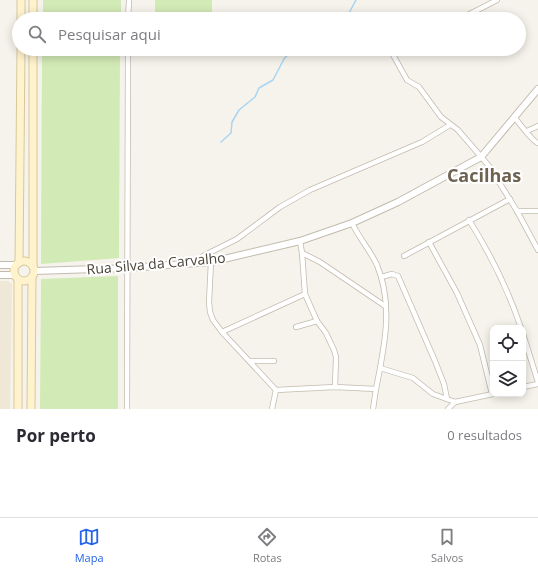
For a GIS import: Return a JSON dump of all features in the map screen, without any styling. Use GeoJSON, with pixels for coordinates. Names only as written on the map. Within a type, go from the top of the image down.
{"type":"FeatureCollection","features":[{"type":"Feature","properties":{"kind":"main road"},"geometry":{"type":"LineString","coordinates":[[21,0],[21,12]]}},
{"type":"Feature","properties":{"kind":"main road"},"geometry":{"type":"LineString","coordinates":[[33,0],[33,12]]}},
{"type":"Feature","properties":{"kind":"main road"},"geometry":{"type":"LineString","coordinates":[[18,409],[17,264],[21,56]]}},
{"type":"Feature","properties":{"kind":"main road"},"geometry":{"type":"LineString","coordinates":[[31,409],[33,271],[33,56]]}},
{"type":"Feature","properties":{"kind":"main road"},"geometry":{"type":"LineString","coordinates":[[17,264],[25,261],[33,271]]}},
{"type":"Feature","properties":{"kind":"main road"},"geometry":{"type":"LineString","coordinates":[[17,278],[27,281],[33,271]]}},
{"type":"Feature","properties":{"kind":"street"},"geometry":{"type":"LineString","coordinates":[[128,0],[128,12]]}},
{"type":"Feature","properties":{"kind":"street"},"geometry":{"type":"LineString","coordinates":[[474,12],[497,0]]}},
{"type":"Feature","properties":{"kind":"street"},"geometry":{"type":"LineString","coordinates":[[127,409],[128,56]]}},
{"type":"Feature","properties":{"kind":"street"},"geometry":{"type":"LineString","coordinates":[[394,56],[407,80],[418,87],[431,105],[450,125],[458,130],[489,166],[510,199],[538,250]]}},
{"type":"Feature","properties":{"kind":"street","name":"Rua Silva da Carvalho"},"geometry":{"type":"LineString","coordinates":[[33,271],[128,268],[211,262],[300,241],[352,223],[404,199],[481,157],[538,90]]}},
{"type":"Feature","properties":{"kind":"street"},"geometry":{"type":"LineString","coordinates":[[515,118],[527,131],[532,140],[538,143]]}},
{"type":"Feature","properties":{"kind":"street"},"geometry":{"type":"LineString","coordinates":[[203,262],[203,256],[237,239],[280,207],[298,197],[422,142],[450,125]]}},
{"type":"Feature","properties":{"kind":"street"},"geometry":{"type":"LineString","coordinates":[[527,131],[538,126]]}},
{"type":"Feature","properties":{"kind":"street"},"geometry":{"type":"LineString","coordinates":[[404,256],[510,199]]}},
{"type":"Feature","properties":{"kind":"street"},"geometry":{"type":"LineString","coordinates":[[517,211],[538,211]]}},
{"type":"Feature","properties":{"kind":"street"},"geometry":{"type":"LineString","coordinates":[[469,220],[493,260],[513,303],[520,325]]}},
{"type":"Feature","properties":{"kind":"street"},"geometry":{"type":"LineString","coordinates":[[352,223],[359,238],[366,246],[377,265],[381,277],[385,306],[387,336],[376,389],[374,409]]}},
{"type":"Feature","properties":{"kind":"street"},"geometry":{"type":"LineString","coordinates":[[300,241],[305,294],[317,321],[326,333],[336,357],[335,387]]}},
{"type":"Feature","properties":{"kind":"street"},"geometry":{"type":"LineString","coordinates":[[429,242],[457,293],[480,345],[490,383]]}},
{"type":"Feature","properties":{"kind":"street"},"geometry":{"type":"LineString","coordinates":[[302,253],[320,262],[385,306]]}},
{"type":"Feature","properties":{"kind":"street"},"geometry":{"type":"LineString","coordinates":[[211,262],[208,302],[210,312],[222,332],[276,390]]}},
{"type":"Feature","properties":{"kind":"street"},"geometry":{"type":"LineString","coordinates":[[0,265],[17,264]]}},
{"type":"Feature","properties":{"kind":"street"},"geometry":{"type":"LineString","coordinates":[[381,277],[392,274],[398,276],[436,361],[444,384],[447,399]]}},
{"type":"Feature","properties":{"kind":"street"},"geometry":{"type":"LineString","coordinates":[[0,275],[17,278]]}},
{"type":"Feature","properties":{"kind":"street"},"geometry":{"type":"LineString","coordinates":[[222,332],[305,294]]}},
{"type":"Feature","properties":{"kind":"street"},"geometry":{"type":"LineString","coordinates":[[296,327],[317,321]]}},
{"type":"Feature","properties":{"kind":"street"},"geometry":{"type":"LineString","coordinates":[[526,344],[538,383],[526,386]]}},
{"type":"Feature","properties":{"kind":"street"},"geometry":{"type":"LineString","coordinates":[[250,361],[274,361]]}},
{"type":"Feature","properties":{"kind":"street"},"geometry":{"type":"LineString","coordinates":[[380,368],[413,378],[432,394],[455,402],[490,395]]}},
{"type":"Feature","properties":{"kind":"street"},"geometry":{"type":"LineString","coordinates":[[276,390],[335,387],[376,389]]}},
{"type":"Feature","properties":{"kind":"street"},"geometry":{"type":"LineString","coordinates":[[272,409],[276,390]]}},
{"type":"Feature","properties":{"kind":"street"},"geometry":{"type":"LineString","coordinates":[[448,409],[455,402]]}},
{"type":"Feature","properties":{"kind":"shaded area"},"geometry":{"type":"Polygon","coordinates":[[[0,281],[8,281],[12,284],[10,409],[0,409],[0,281]]]}},
{"type":"Feature","properties":{"kind":"green space"},"geometry":{"type":"Polygon","coordinates":[[[43,0],[121,0],[121,12],[43,12],[43,0]]]}},
{"type":"Feature","properties":{"kind":"green space"},"geometry":{"type":"Polygon","coordinates":[[[155,0],[212,0],[212,12],[155,12],[155,0]]]}},
{"type":"Feature","properties":{"kind":"green space"},"geometry":{"type":"Polygon","coordinates":[[[42,56],[120,56],[119,258],[41,264],[42,56]]]}},
{"type":"Feature","properties":{"kind":"green space"},"geometry":{"type":"Polygon","coordinates":[[[118,276],[118,409],[40,409],[41,279],[118,276]]]}},
{"type":"Feature","properties":{"kind":"waterway"},"geometry":{"type":"LineString","coordinates":[[350,12],[356,0]]}},
{"type":"Feature","properties":{"kind":"waterway"},"geometry":{"type":"LineString","coordinates":[[221,142],[231,133],[232,122],[239,110],[255,97],[259,88],[273,80],[287,56]]}},
{"type":"Feature","properties":{"kind":"district","name":"Cacilhas"},"geometry":{"type":"Point","coordinates":[484,175]}}]}
